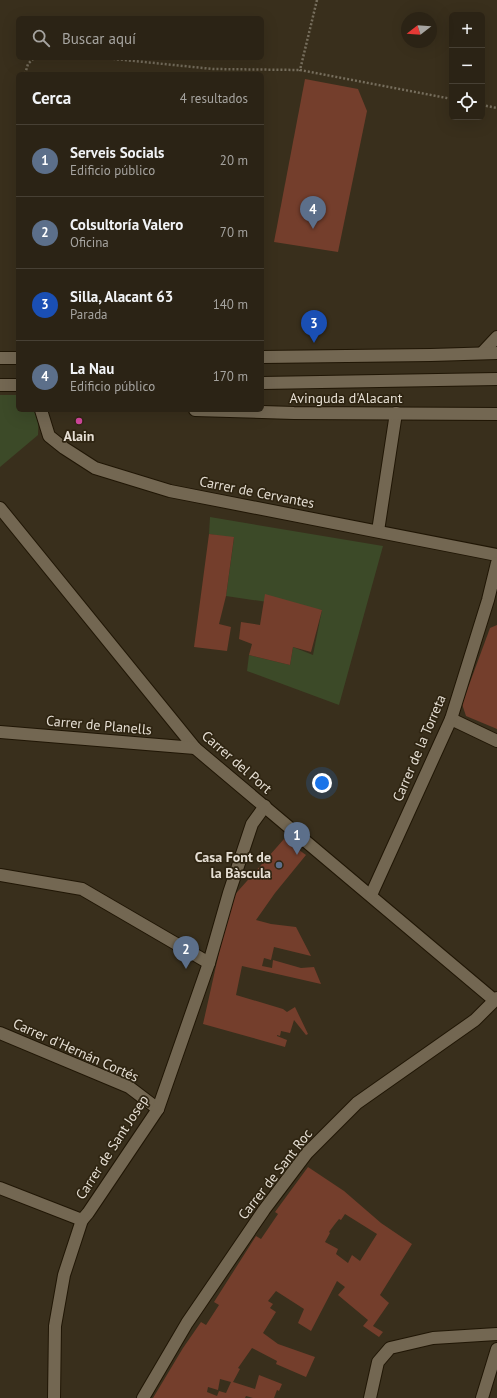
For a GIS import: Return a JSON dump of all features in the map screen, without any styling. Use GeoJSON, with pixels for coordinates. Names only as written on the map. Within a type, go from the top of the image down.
{"type":"FeatureCollection","features":[{"type":"Feature","properties":{"kind":"street"},"geometry":{"type":"LineString","coordinates":[[482,353],[497,337]]}},
{"type":"Feature","properties":{"kind":"street"},"geometry":{"type":"LineString","coordinates":[[264,357],[497,353]]}},
{"type":"Feature","properties":{"kind":"street"},"geometry":{"type":"LineString","coordinates":[[0,358],[16,358]]}},
{"type":"Feature","properties":{"kind":"street","name":"Avinguda d'Alacant"},"geometry":{"type":"LineString","coordinates":[[264,383],[497,379]]}},
{"type":"Feature","properties":{"kind":"street"},"geometry":{"type":"LineString","coordinates":[[0,386],[16,385]]}},
{"type":"Feature","properties":{"kind":"street","name":"Carrer de Cervantes"},"geometry":{"type":"LineString","coordinates":[[42,412],[49,436],[64,448],[95,468],[170,490],[497,554]]}},
{"type":"Feature","properties":{"kind":"street","name":"Avinguda d'Alacant"},"geometry":{"type":"LineString","coordinates":[[261,412],[497,414]]}},
{"type":"Feature","properties":{"kind":"street"},"geometry":{"type":"LineString","coordinates":[[378,531],[396,413]]}},
{"type":"Feature","properties":{"kind":"street","name":"Carrer del Port"},"geometry":{"type":"LineString","coordinates":[[0,508],[6,524],[195,748],[496,999]]}},
{"type":"Feature","properties":{"kind":"street","name":"Carrer de la Torreta"},"geometry":{"type":"LineString","coordinates":[[372,895],[451,719],[493,602],[497,563]]}},
{"type":"Feature","properties":{"kind":"street"},"geometry":{"type":"LineString","coordinates":[[451,719],[497,741]]}},
{"type":"Feature","properties":{"kind":"street","name":"Carrer de Planells"},"geometry":{"type":"LineString","coordinates":[[0,732],[195,748]]}},
{"type":"Feature","properties":{"kind":"street","name":"Carrer de Sant Josep"},"geometry":{"type":"LineString","coordinates":[[54,1398],[55,1326],[64,1275],[82,1220],[158,1109],[209,963],[229,893],[252,824],[265,806]]}},
{"type":"Feature","properties":{"kind":"street"},"geometry":{"type":"LineString","coordinates":[[0,875],[82,890],[209,963]]}},
{"type":"Feature","properties":{"kind":"street","name":"Carrer de Sant Roc"},"geometry":{"type":"LineString","coordinates":[[143,1398],[191,1316],[264,1210],[307,1152],[357,1103],[475,1020],[496,999]]}},
{"type":"Feature","properties":{"kind":"street","name":"Carrer d'Hernán Cortés"},"geometry":{"type":"LineString","coordinates":[[0,1033],[129,1087],[158,1109]]}},
{"type":"Feature","properties":{"kind":"street"},"geometry":{"type":"LineString","coordinates":[[0,1188],[82,1220]]}},
{"type":"Feature","properties":{"kind":"street"},"geometry":{"type":"LineString","coordinates":[[370,1398],[378,1362],[390,1348],[433,1338],[497,1334]]}},
{"type":"Feature","properties":{"kind":"street"},"geometry":{"type":"LineString","coordinates":[[482,1398],[497,1349]]}},
{"type":"Feature","properties":{"kind":"path"},"geometry":{"type":"LineString","coordinates":[[300,70],[317,0]]}},
{"type":"Feature","properties":{"kind":"path"},"geometry":{"type":"LineString","coordinates":[[26,72],[28,64],[32,60]]}},
{"type":"Feature","properties":{"kind":"path"},"geometry":{"type":"LineString","coordinates":[[123,60],[213,70],[300,70],[449,98]]}},
{"type":"Feature","properties":{"kind":"path"},"geometry":{"type":"LineString","coordinates":[[485,106],[497,108]]}},
{"type":"Feature","properties":{"kind":"green space"},"geometry":{"type":"Polygon","coordinates":[[[0,395],[16,395],[16,412],[39,412],[38,435],[0,467],[0,395]]]}},
{"type":"Feature","properties":{"kind":"green space"},"geometry":{"type":"Polygon","coordinates":[[[210,517],[383,546],[339,705],[247,671],[249,655],[290,665],[293,647],[313,655],[322,610],[226,596],[234,538],[209,534],[210,517]]]}},
{"type":"Feature","properties":{"kind":"building"},"geometry":{"type":"Polygon","coordinates":[[[305,79],[358,89],[367,111],[338,252],[274,242],[305,79]]]}},
{"type":"Feature","properties":{"kind":"building"},"geometry":{"type":"Polygon","coordinates":[[[209,534],[234,537],[226,596],[219,624],[231,627],[227,651],[194,647],[209,534]]]}},
{"type":"Feature","properties":{"kind":"building"},"geometry":{"type":"Polygon","coordinates":[[[265,594],[322,610],[311,652],[293,647],[290,665],[249,655],[252,644],[239,639],[241,622],[260,625],[265,594]]]}},
{"type":"Feature","properties":{"kind":"building"},"geometry":{"type":"Polygon","coordinates":[[[497,625],[497,729],[466,716],[462,704],[490,628],[497,625]]]}},
{"type":"Feature","properties":{"kind":"building"},"geometry":{"type":"Polygon","coordinates":[[[284,839],[306,855],[275,893],[256,920],[271,924],[296,927],[311,956],[274,947],[271,960],[264,958],[262,966],[272,968],[273,960],[301,968],[314,967],[321,984],[242,966],[236,995],[283,1009],[287,1012],[295,1007],[308,1034],[306,1035],[294,1020],[290,1033],[281,1031],[280,1036],[277,1035],[287,1040],[285,1047],[203,1024],[231,899],[284,839]]]}},
{"type":"Feature","properties":{"kind":"building"},"geometry":{"type":"Polygon","coordinates":[[[308,1167],[344,1191],[381,1223],[412,1244],[380,1295],[389,1303],[373,1326],[383,1332],[379,1337],[363,1326],[368,1320],[338,1295],[345,1287],[337,1281],[311,1331],[298,1323],[304,1309],[276,1291],[268,1301],[273,1304],[270,1308],[276,1312],[263,1333],[278,1344],[315,1357],[306,1377],[276,1364],[277,1361],[252,1348],[238,1368],[240,1369],[233,1382],[255,1389],[259,1375],[282,1384],[279,1391],[277,1390],[274,1398],[253,1398],[246,1396],[245,1398],[153,1398],[183,1348],[201,1322],[206,1325],[219,1305],[214,1302],[256,1236],[261,1239],[278,1214],[275,1212],[308,1167]],[[345,1214],[329,1232],[330,1233],[325,1242],[338,1249],[336,1254],[348,1263],[352,1255],[360,1261],[377,1234],[345,1214]],[[220,1379],[218,1390],[208,1387],[207,1392],[217,1396],[219,1391],[226,1393],[231,1382],[220,1379]]]}},
{"type":"Feature","properties":{"kind":"place","name":"La Nau"},"geometry":{"type":"Point","coordinates":[313,229]}},
{"type":"Feature","properties":{"kind":"place","name":"Silla, Alacant 63"},"geometry":{"type":"Point","coordinates":[314,343]}},
{"type":"Feature","properties":{"kind":"place","name":"Alain"},"geometry":{"type":"Point","coordinates":[79,421]}},
{"type":"Feature","properties":{"kind":"place","name":"Serveis Socials"},"geometry":{"type":"Point","coordinates":[297,855]}},
{"type":"Feature","properties":{"kind":"place","name":"Casa Font de la Bàscula"},"geometry":{"type":"Point","coordinates":[279,865]}},
{"type":"Feature","properties":{"kind":"place","name":"Colsultoría Valero"},"geometry":{"type":"Point","coordinates":[186,969]}}]}
